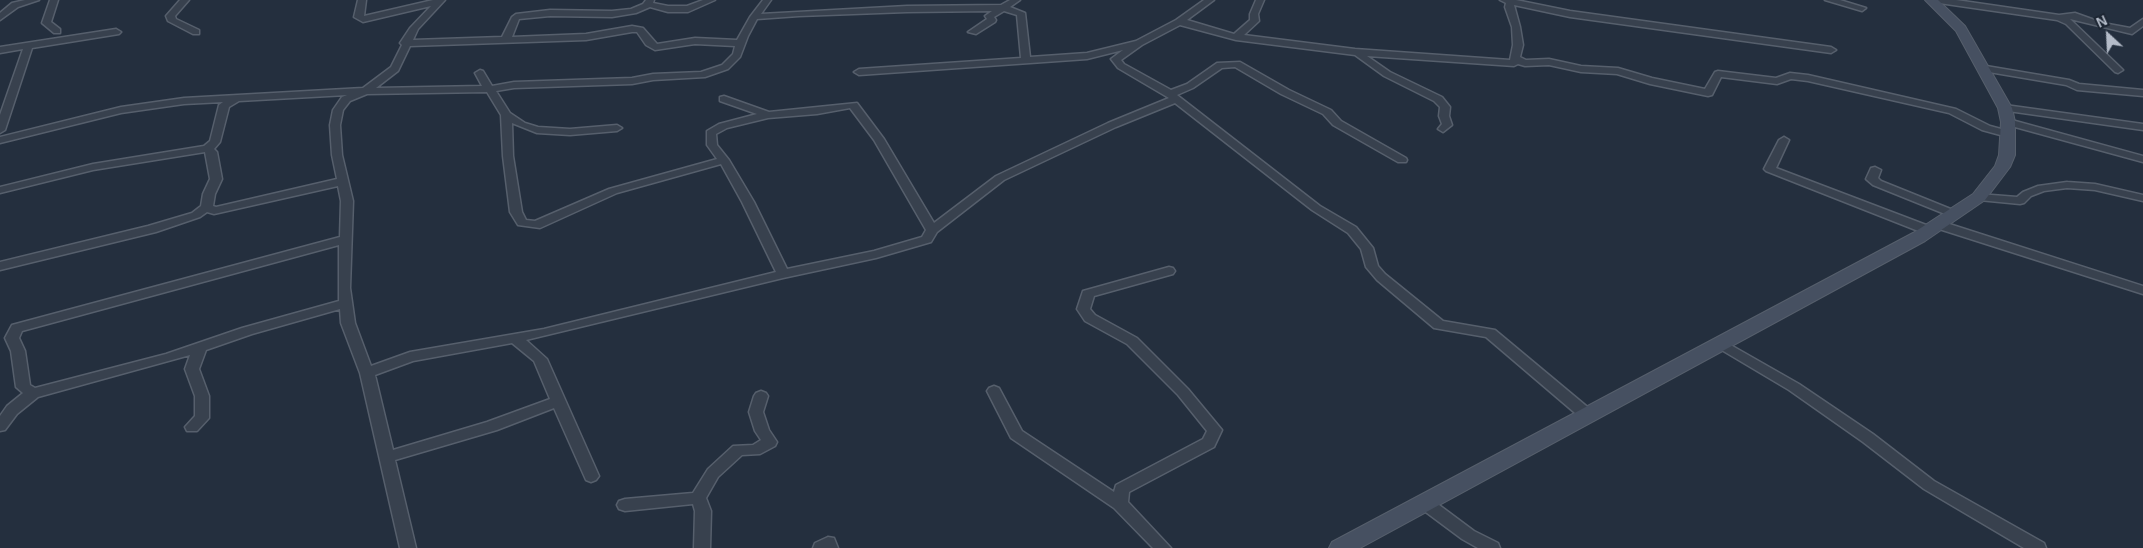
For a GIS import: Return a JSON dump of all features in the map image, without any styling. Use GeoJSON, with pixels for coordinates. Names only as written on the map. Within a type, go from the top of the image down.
{"type":"FeatureCollection","features":[{"type":"Feature","properties":{"kind":"street"},"geometry":{"type":"LineString","coordinates":[[0,17],[16,5],[35,0]]}},
{"type":"Feature","properties":{"kind":"street"},"geometry":{"type":"LineString","coordinates":[[54,0],[46,23],[57,31]]}},
{"type":"Feature","properties":{"kind":"street"},"geometry":{"type":"LineString","coordinates":[[185,0],[170,16],[172,21],[196,32]]}},
{"type":"Feature","properties":{"kind":"street"},"geometry":{"type":"LineString","coordinates":[[362,0],[358,16],[362,19],[441,1]]}},
{"type":"Feature","properties":{"kind":"street"},"geometry":{"type":"LineString","coordinates":[[506,39],[516,17],[521,16],[550,13],[612,14],[636,10],[649,2],[668,9],[688,9],[711,0]]}},
{"type":"Feature","properties":{"kind":"street"},"geometry":{"type":"LineString","coordinates":[[0,140],[121,110],[184,102],[366,91],[490,89],[514,85],[632,81],[653,77],[702,75],[726,67],[736,55],[754,17],[767,0]]}},
{"type":"Feature","properties":{"kind":"street"},"geometry":{"type":"LineString","coordinates":[[972,32],[992,20],[989,16],[1016,0]]}},
{"type":"Feature","properties":{"kind":"street"},"geometry":{"type":"LineString","coordinates":[[859,72],[1087,56],[1116,59],[1139,43],[1179,22],[1210,0]]}},
{"type":"Feature","properties":{"kind":"street"},"geometry":{"type":"LineString","coordinates":[[1236,37],[1254,21],[1254,14],[1258,10],[1260,0]]}},
{"type":"Feature","properties":{"kind":"street"},"geometry":{"type":"LineString","coordinates":[[1179,22],[1193,24],[1236,37],[1355,52],[1514,63],[1516,59],[1516,27],[1509,6],[1509,0],[1570,14],[1831,50]]}},
{"type":"Feature","properties":{"kind":"street"},"geometry":{"type":"LineString","coordinates":[[1829,0],[1862,8]]}},
{"type":"Feature","properties":{"kind":"street"},"geometry":{"type":"LineString","coordinates":[[1340,548],[1942,223],[1979,197],[2002,167],[2007,155],[2007,121],[1986,69],[1961,30],[1931,0]]}},
{"type":"Feature","properties":{"kind":"street"},"geometry":{"type":"LineString","coordinates":[[1938,0],[2059,18],[2069,22],[2118,70]]}},
{"type":"Feature","properties":{"kind":"street"},"geometry":{"type":"LineString","coordinates":[[408,548],[367,373],[348,323],[344,288],[347,201],[337,155],[336,115],[346,99],[366,91],[396,69],[405,43],[418,22],[441,1]]}},
{"type":"Feature","properties":{"kind":"street"},"geometry":{"type":"LineString","coordinates":[[754,17],[848,11],[1003,8],[1021,13],[1026,60]]}},
{"type":"Feature","properties":{"kind":"street"},"geometry":{"type":"LineString","coordinates":[[632,29],[636,10]]}},
{"type":"Feature","properties":{"kind":"street"},"geometry":{"type":"LineString","coordinates":[[2059,18],[2075,16],[2101,25],[2132,30],[2143,22]]}},
{"type":"Feature","properties":{"kind":"street"},"geometry":{"type":"LineString","coordinates":[[405,43],[586,37],[632,29],[640,30],[649,43],[655,47],[695,41],[741,43]]}},
{"type":"Feature","properties":{"kind":"street"},"geometry":{"type":"LineString","coordinates":[[0,50],[116,32]]}},
{"type":"Feature","properties":{"kind":"street"},"geometry":{"type":"LineString","coordinates":[[1087,56],[1139,43]]}},
{"type":"Feature","properties":{"kind":"street"},"geometry":{"type":"LineString","coordinates":[[0,130],[29,44]]}},
{"type":"Feature","properties":{"kind":"street"},"geometry":{"type":"LineString","coordinates":[[1355,52],[1374,63],[1387,74],[1438,99],[1444,107],[1444,116],[1448,125],[1443,129]]}},
{"type":"Feature","properties":{"kind":"street"},"geometry":{"type":"LineString","coordinates":[[1116,59],[1121,66],[1139,78],[1172,96],[1316,208],[1352,230],[1367,248],[1372,267],[1380,277],[1439,325],[1490,333],[1509,347],[1586,414]]}},
{"type":"Feature","properties":{"kind":"street"},"geometry":{"type":"LineString","coordinates":[[1516,59],[1525,63],[1549,62],[1581,69],[1618,71],[1650,81],[1708,93],[1718,74],[1777,81],[1790,76],[1808,78],[1952,111],[1986,128],[2007,121],[2143,128]]}},
{"type":"Feature","properties":{"kind":"street"},"geometry":{"type":"LineString","coordinates":[[367,373],[410,358],[516,339],[783,274],[876,254],[927,240],[932,230],[1000,178],[1172,96],[1220,65],[1237,64],[1285,92],[1327,112],[1337,123],[1402,160]]}},
{"type":"Feature","properties":{"kind":"street"},"geometry":{"type":"LineString","coordinates":[[1986,69],[2070,83],[2077,87],[2143,93]]}},
{"type":"Feature","properties":{"kind":"street"},"geometry":{"type":"LineString","coordinates":[[480,73],[482,80],[490,89],[506,115],[521,125],[537,130],[570,132],[618,128]]}},
{"type":"Feature","properties":{"kind":"street"},"geometry":{"type":"LineString","coordinates":[[0,190],[93,167],[207,149],[215,142],[224,105],[240,99]]}},
{"type":"Feature","properties":{"kind":"street"},"geometry":{"type":"LineString","coordinates":[[724,99],[768,115]]}},
{"type":"Feature","properties":{"kind":"street"},"geometry":{"type":"LineString","coordinates":[[783,274],[748,202],[724,160],[712,145],[711,133],[723,126],[768,115],[817,111],[853,105],[879,139],[932,230]]}},
{"type":"Feature","properties":{"kind":"street"},"geometry":{"type":"LineString","coordinates":[[506,115],[509,166],[516,212],[522,222],[536,225],[613,191],[724,160]]}},
{"type":"Feature","properties":{"kind":"street"},"geometry":{"type":"LineString","coordinates":[[2007,121],[2143,159]]}},
{"type":"Feature","properties":{"kind":"street"},"geometry":{"type":"LineString","coordinates":[[1784,140],[1770,169],[1854,203],[1942,223],[2143,290]]}},
{"type":"Feature","properties":{"kind":"street"},"geometry":{"type":"LineString","coordinates":[[207,149],[212,152],[216,178],[209,194],[211,209]]}},
{"type":"Feature","properties":{"kind":"street"},"geometry":{"type":"LineString","coordinates":[[1875,170],[1872,179],[1877,183],[1942,223]]}},
{"type":"Feature","properties":{"kind":"street"},"geometry":{"type":"LineString","coordinates":[[0,266],[152,229],[211,209],[344,181]]}},
{"type":"Feature","properties":{"kind":"street"},"geometry":{"type":"LineString","coordinates":[[1979,197],[2020,201],[2027,194],[2042,188],[2067,185],[2095,187],[2143,198]]}},
{"type":"Feature","properties":{"kind":"street"},"geometry":{"type":"LineString","coordinates":[[33,393],[23,387],[18,351],[12,338],[17,328],[347,239]]}},
{"type":"Feature","properties":{"kind":"street"},"geometry":{"type":"LineString","coordinates":[[1120,504],[1122,489],[1209,443],[1214,430],[1183,392],[1132,341],[1090,318],[1083,308],[1088,294],[1169,271]]}},
{"type":"Feature","properties":{"kind":"street"},"geometry":{"type":"LineString","coordinates":[[0,426],[12,410],[33,393],[200,348],[247,331],[346,303]]}},
{"type":"Feature","properties":{"kind":"street"},"geometry":{"type":"LineString","coordinates":[[516,339],[540,359],[591,476]]}},
{"type":"Feature","properties":{"kind":"street"},"geometry":{"type":"LineString","coordinates":[[1720,343],[1794,387],[1868,438],[1930,485],[2038,548]]}},
{"type":"Feature","properties":{"kind":"street"},"geometry":{"type":"LineString","coordinates":[[192,427],[202,418],[202,396],[192,369],[200,348]]}},
{"type":"Feature","properties":{"kind":"street"},"geometry":{"type":"LineString","coordinates":[[994,391],[1016,434],[1120,504],[1163,548]]}},
{"type":"Feature","properties":{"kind":"street"},"geometry":{"type":"LineString","coordinates":[[698,498],[713,473],[738,450],[755,450],[770,442],[762,431],[756,412],[761,396]]}},
{"type":"Feature","properties":{"kind":"street"},"geometry":{"type":"LineString","coordinates":[[387,457],[492,426],[559,401]]}},
{"type":"Feature","properties":{"kind":"street"},"geometry":{"type":"LineString","coordinates":[[625,505],[698,498]]}},
{"type":"Feature","properties":{"kind":"street"},"geometry":{"type":"LineString","coordinates":[[698,498],[703,511],[702,548]]}},
{"type":"Feature","properties":{"kind":"street"},"geometry":{"type":"LineString","coordinates":[[1425,503],[1468,535],[1492,548]]}},
{"type":"Feature","properties":{"kind":"street"},"geometry":{"type":"LineString","coordinates":[[821,548],[828,543],[830,548]]}}]}
